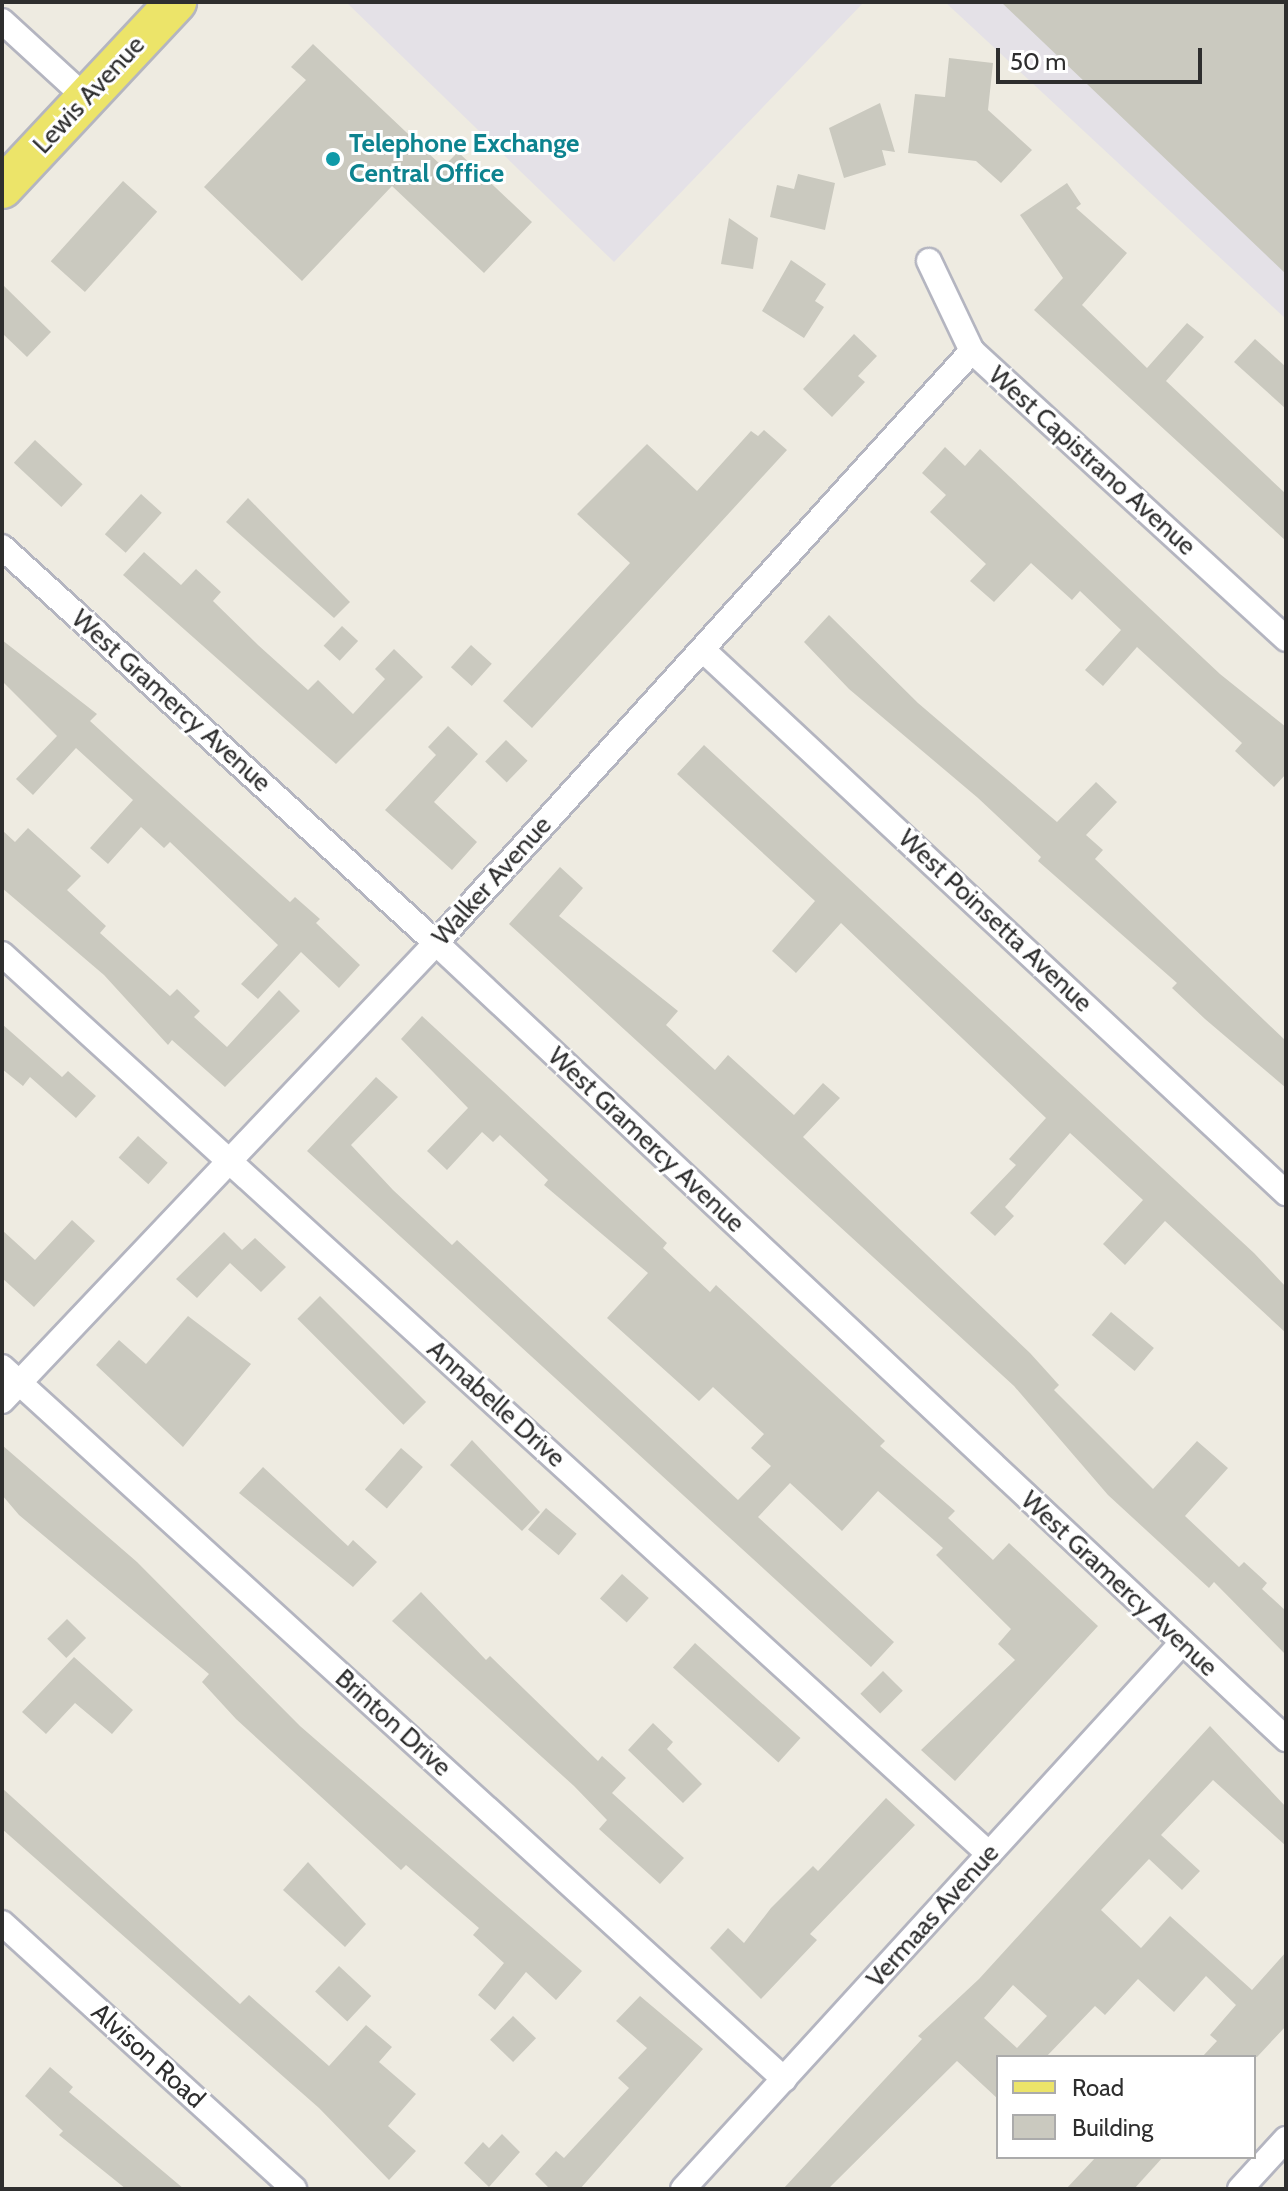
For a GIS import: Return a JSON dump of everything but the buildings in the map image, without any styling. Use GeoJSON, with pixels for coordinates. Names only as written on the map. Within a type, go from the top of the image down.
{"type":"FeatureCollection","features":[{"type":"Feature","properties":{"kind":"main road","name":"Lewis Avenue"},"geometry":{"type":"LineString","coordinates":[[2,188],[176,2]]}},
{"type":"Feature","properties":{"kind":"street"},"geometry":{"type":"LineString","coordinates":[[2,21],[86,98]]}},
{"type":"Feature","properties":{"kind":"street","name":"West Capistrano Avenue"},"geometry":{"type":"LineString","coordinates":[[929,261],[957,332],[972,351],[1286,639]]}},
{"type":"Feature","properties":{"kind":"street","name":"Walker Avenue"},"geometry":{"type":"LineString","coordinates":[[2,1401],[10,1375],[436,943],[972,351]]}},
{"type":"Feature","properties":{"kind":"street","name":"West Gramercy Avenue"},"geometry":{"type":"LineString","coordinates":[[2,547],[436,943],[1286,1739]]}},
{"type":"Feature","properties":{"kind":"street","name":"West Poinsetta Avenue"},"geometry":{"type":"LineString","coordinates":[[703,650],[1286,1193]]}},
{"type":"Feature","properties":{"kind":"street","name":"Annabelle Drive"},"geometry":{"type":"LineString","coordinates":[[2,954],[989,1854]]}},
{"type":"Feature","properties":{"kind":"street","name":"Brinton Drive"},"geometry":{"type":"LineString","coordinates":[[10,1375],[784,2079]]}},
{"type":"Feature","properties":{"kind":"street","name":"Vermaas Avenue"},"geometry":{"type":"LineString","coordinates":[[683,2189],[1182,1643]]}},
{"type":"Feature","properties":{"kind":"street","name":"Alvison Road"},"geometry":{"type":"LineString","coordinates":[[2,1923],[294,2189]]}},
{"type":"Feature","properties":{"kind":"street"},"geometry":{"type":"LineString","coordinates":[[1240,2189],[1286,2139]]}},
{"type":"Feature","properties":{"kind":"shaded area"},"geometry":{"type":"Polygon","coordinates":[[[346,2],[864,2],[614,262],[346,2]]]}},
{"type":"Feature","properties":{"kind":"shaded area"},"geometry":{"type":"Polygon","coordinates":[[[945,2],[1286,2],[1286,319],[945,2]]]}},
{"type":"Feature","properties":{"kind":"place","name":"Telephone Exchange Central Office"},"geometry":{"type":"Point","coordinates":[333,159]}}]}
